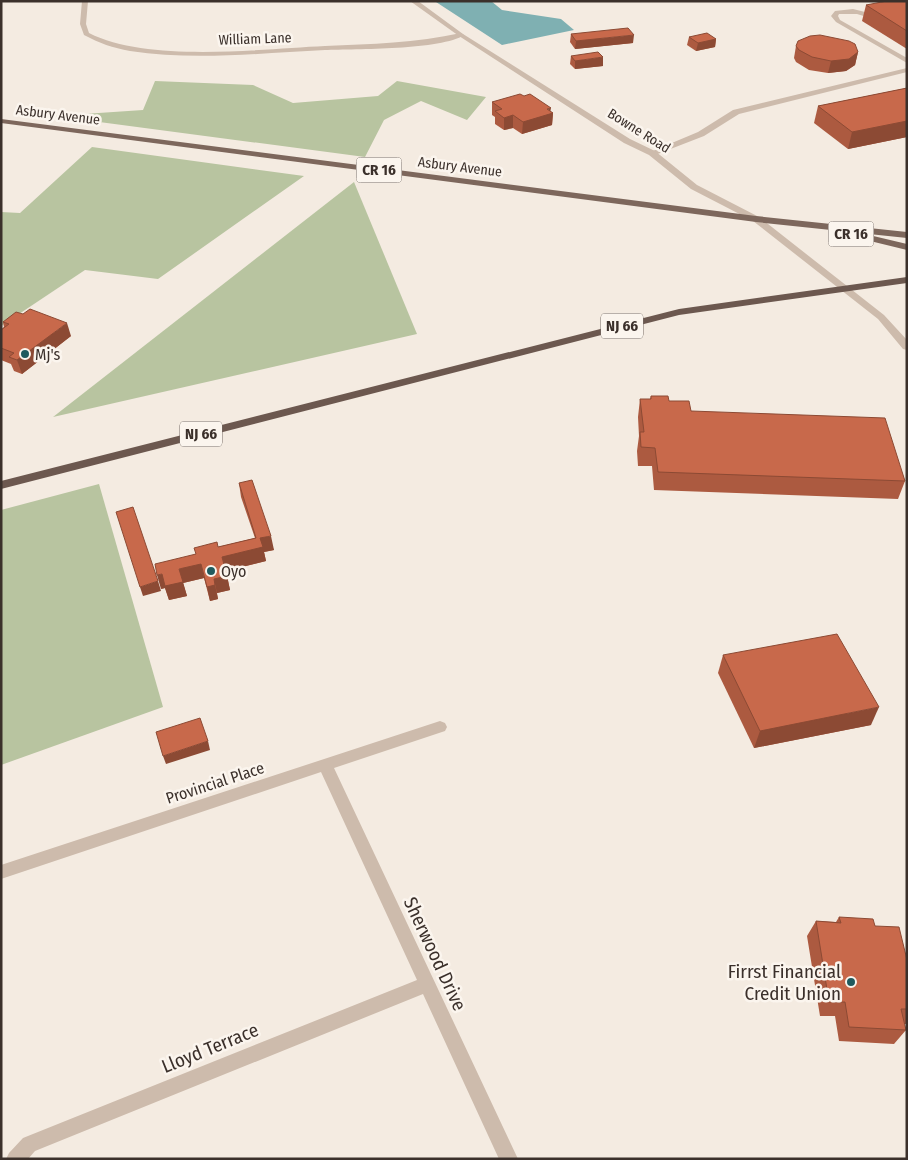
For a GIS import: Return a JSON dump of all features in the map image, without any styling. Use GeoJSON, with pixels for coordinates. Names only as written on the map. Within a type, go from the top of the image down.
{"type":"FeatureCollection","features":[{"type":"Feature","properties":{"kind":"highway","name":"NJ 66"},"geometry":{"type":"LineString","coordinates":[[1,485],[679,312],[907,280]]}},
{"type":"Feature","properties":{"kind":"highway","name":"NJ 66"},"geometry":{"type":"LineString","coordinates":[[846,289],[907,286]]}},
{"type":"Feature","properties":{"kind":"main road","name":"Asbury Avenue"},"geometry":{"type":"LineString","coordinates":[[1,121],[795,224],[907,235]]}},
{"type":"Feature","properties":{"kind":"main road","name":"Asbury Avenue"},"geometry":{"type":"LineString","coordinates":[[795,224],[907,247]]}},
{"type":"Feature","properties":{"kind":"street","name":"William Lane"},"geometry":{"type":"LineString","coordinates":[[85,1],[83,24],[86,34],[107,45],[129,48],[246,53],[435,42],[461,35]]}},
{"type":"Feature","properties":{"kind":"street","name":"Bowne Road"},"geometry":{"type":"LineString","coordinates":[[413,1],[461,35],[627,141],[652,153],[694,186],[756,219],[881,317],[907,347]]}},
{"type":"Feature","properties":{"kind":"street"},"geometry":{"type":"LineString","coordinates":[[877,18],[858,12],[847,11],[837,12],[834,16],[838,21],[907,61]]}},
{"type":"Feature","properties":{"kind":"street"},"geometry":{"type":"LineString","coordinates":[[652,153],[701,134],[736,112],[907,70]]}},
{"type":"Feature","properties":{"kind":"street","name":"Provincial Place"},"geometry":{"type":"LineString","coordinates":[[1,872],[440,727]]}},
{"type":"Feature","properties":{"kind":"street","name":"Sherwood Drive"},"geometry":{"type":"LineString","coordinates":[[325,765],[509,1159]]}},
{"type":"Feature","properties":{"kind":"street","name":"Lloyd Terrace"},"geometry":{"type":"LineString","coordinates":[[16,1159],[29,1144],[427,984]]}},
{"type":"Feature","properties":{"kind":"green space"},"geometry":{"type":"Polygon","coordinates":[[[155,81],[253,85],[293,103],[378,96],[397,81],[486,97],[467,120],[421,101],[384,120],[365,157],[54,116],[143,110],[155,81]]]}},
{"type":"Feature","properties":{"kind":"green space"},"geometry":{"type":"Polygon","coordinates":[[[92,147],[304,176],[158,279],[85,270],[1,326],[1,212],[20,213],[92,147]]]}},
{"type":"Feature","properties":{"kind":"green space"},"geometry":{"type":"Polygon","coordinates":[[[354,182],[417,334],[53,417],[354,182]]]}},
{"type":"Feature","properties":{"kind":"green space"},"geometry":{"type":"Polygon","coordinates":[[[99,484],[163,707],[1,765],[1,510],[99,484]]]}},
{"type":"Feature","properties":{"kind":"water"},"geometry":{"type":"Polygon","coordinates":[[[491,1],[502,10],[561,19],[574,30],[502,45],[436,2],[491,1]]]}},
{"type":"Feature","properties":{"kind":"building"},"geometry":{"type":"Polygon","coordinates":[[[887,1],[907,2],[907,31],[866,5],[887,1]]]}},
{"type":"Feature","properties":{"kind":"building"},"geometry":{"type":"Polygon","coordinates":[[[628,28],[634,35],[576,41],[571,34],[628,28]]]}},
{"type":"Feature","properties":{"kind":"building"},"geometry":{"type":"Polygon","coordinates":[[[707,33],[716,39],[698,43],[689,37],[707,33]]]}},
{"type":"Feature","properties":{"kind":"building"},"geometry":{"type":"Polygon","coordinates":[[[820,35],[849,41],[855,44],[858,52],[849,59],[831,61],[812,57],[799,50],[796,46],[798,41],[810,36],[820,35]]]}},
{"type":"Feature","properties":{"kind":"building"},"geometry":{"type":"Polygon","coordinates":[[[598,52],[603,57],[575,61],[571,56],[598,52]]]}},
{"type":"Feature","properties":{"kind":"building"},"geometry":{"type":"Polygon","coordinates":[[[907,88],[907,121],[852,132],[818,106],[907,88]]]}},
{"type":"Feature","properties":{"kind":"building"},"geometry":{"type":"Polygon","coordinates":[[[520,94],[524,96],[530,94],[551,108],[547,109],[553,113],[523,122],[513,115],[504,118],[495,111],[502,109],[492,102],[520,94]]]}},
{"type":"Feature","properties":{"kind":"building"},"geometry":{"type":"Polygon","coordinates":[[[30,309],[67,323],[17,360],[9,357],[14,353],[1,348],[1,330],[9,324],[3,322],[16,312],[23,314],[30,309]]]}},
{"type":"Feature","properties":{"kind":"building"},"geometry":{"type":"Polygon","coordinates":[[[651,396],[668,396],[669,401],[689,401],[691,411],[885,418],[905,481],[658,472],[655,448],[641,447],[640,432],[644,432],[640,399],[651,399],[651,396]]]}},
{"type":"Feature","properties":{"kind":"building"},"geometry":{"type":"Polygon","coordinates":[[[252,480],[271,536],[260,538],[263,547],[222,557],[227,576],[214,579],[215,585],[207,587],[201,564],[179,569],[183,582],[165,586],[162,574],[157,575],[155,564],[196,554],[194,548],[217,542],[218,547],[256,538],[239,483],[252,480]]]}},
{"type":"Feature","properties":{"kind":"building"},"geometry":{"type":"Polygon","coordinates":[[[133,507],[158,581],[140,587],[116,512],[133,507]]]}},
{"type":"Feature","properties":{"kind":"building"},"geometry":{"type":"Polygon","coordinates":[[[837,634],[879,707],[760,731],[723,655],[837,634]]]}},
{"type":"Feature","properties":{"kind":"building"},"geometry":{"type":"Polygon","coordinates":[[[200,718],[208,741],[163,756],[156,732],[200,718]]]}},
{"type":"Feature","properties":{"kind":"building"},"geometry":{"type":"Polygon","coordinates":[[[839,917],[873,919],[875,926],[899,927],[907,960],[907,1009],[901,1009],[906,1030],[849,1027],[845,1002],[829,1002],[816,921],[841,923],[839,917]]]}},
{"type":"Feature","properties":{"kind":"place","name":"Mj's"},"geometry":{"type":"Point","coordinates":[25,354]}},
{"type":"Feature","properties":{"kind":"place","name":"Oyo"},"geometry":{"type":"Point","coordinates":[211,571]}},
{"type":"Feature","properties":{"kind":"place","name":"Firrst Financial Credit Union"},"geometry":{"type":"Point","coordinates":[851,982]}}]}
